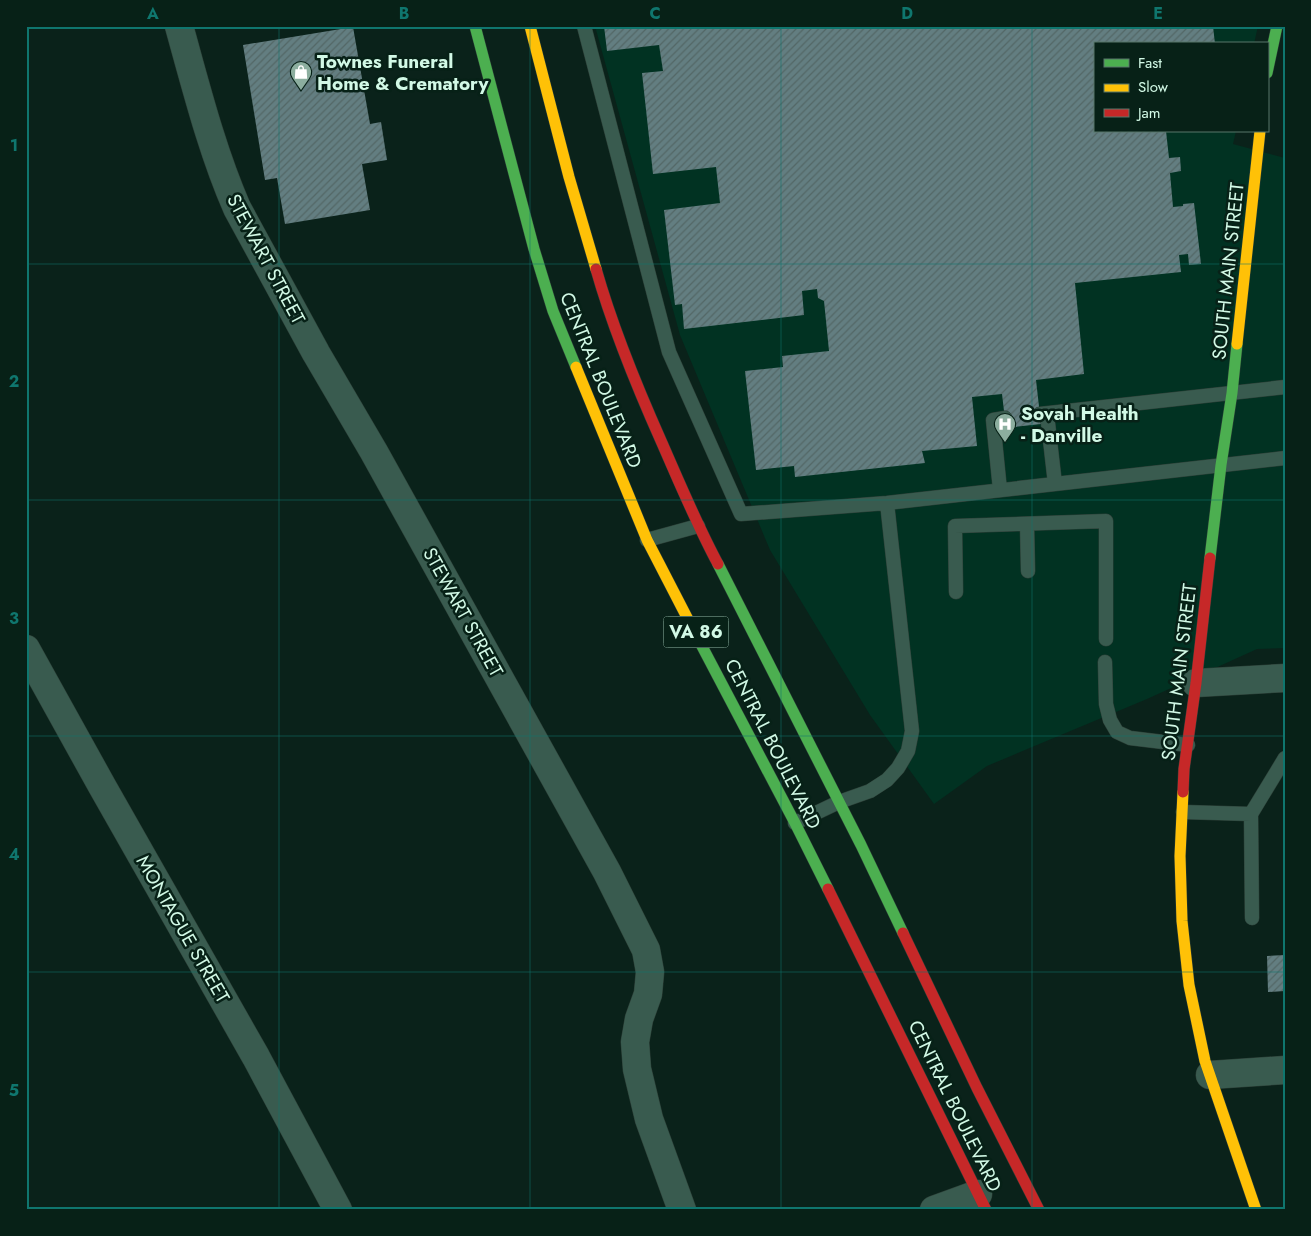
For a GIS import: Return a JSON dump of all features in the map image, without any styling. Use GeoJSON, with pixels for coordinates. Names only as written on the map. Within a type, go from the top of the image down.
{"type":"FeatureCollection","features":[{"type":"Feature","properties":{"kind":"main road","name":"CENTRAL BOULEVARD"},"geometry":{"type":"LineString","coordinates":[[475,26],[517,187],[553,311],[648,540],[795,823],[982,1202]]}},
{"type":"Feature","properties":{"kind":"main road","name":"CENTRAL BOULEVARD"},"geometry":{"type":"LineString","coordinates":[[530,26],[569,177],[604,295],[641,396],[698,526],[861,845],[977,1088],[1039,1210]]}},
{"type":"Feature","properties":{"kind":"main road"},"geometry":{"type":"LineString","coordinates":[[1268,71],[1278,51],[1277,26]]}},
{"type":"Feature","properties":{"kind":"main road","name":"SOUTH MAIN STREET"},"geometry":{"type":"LineString","coordinates":[[1256,1210],[1205,1060],[1189,985],[1182,921],[1180,856],[1184,769],[1196,683],[1221,465],[1232,393],[1260,132]]}},
{"type":"Feature","properties":{"kind":"street","name":"STEWART STREET"},"geometry":{"type":"LineString","coordinates":[[179,26],[203,110],[229,191],[237,208],[316,353],[379,461],[608,872],[646,950],[650,972],[648,994],[639,1019],[635,1042],[637,1069],[649,1119],[682,1210]]}},
{"type":"Feature","properties":{"kind":"street","name":"MONTAGUE STREET"},"geometry":{"type":"LineString","coordinates":[[26,649],[256,1057],[338,1210]]}},
{"type":"Feature","properties":{"kind":"street"},"geometry":{"type":"LineString","coordinates":[[1196,683],[1285,678]]}},
{"type":"Feature","properties":{"kind":"street"},"geometry":{"type":"LineString","coordinates":[[1210,1075],[1285,1070]]}},
{"type":"Feature","properties":{"kind":"street"},"geometry":{"type":"LineString","coordinates":[[934,1210],[982,1202]]}},
{"type":"Feature","properties":{"kind":"lane"},"geometry":{"type":"LineString","coordinates":[[584,26],[669,352],[741,514],[886,503],[1285,458]]}},
{"type":"Feature","properties":{"kind":"lane"},"geometry":{"type":"LineString","coordinates":[[1055,484],[1043,414],[1285,387]]}},
{"type":"Feature","properties":{"kind":"lane"},"geometry":{"type":"LineString","coordinates":[[1000,490],[993,420],[1005,418]]}},
{"type":"Feature","properties":{"kind":"lane"},"geometry":{"type":"LineString","coordinates":[[795,823],[839,802],[870,791],[887,780],[898,768],[908,750],[912,731],[886,503]]}},
{"type":"Feature","properties":{"kind":"lane"},"geometry":{"type":"LineString","coordinates":[[956,592],[955,526],[1106,521],[1106,639]]}},
{"type":"Feature","properties":{"kind":"lane"},"geometry":{"type":"LineString","coordinates":[[1027,524],[1028,571]]}},
{"type":"Feature","properties":{"kind":"lane"},"geometry":{"type":"LineString","coordinates":[[648,540],[698,526]]}},
{"type":"Feature","properties":{"kind":"lane"},"geometry":{"type":"LineString","coordinates":[[1105,662],[1106,704],[1110,720],[1117,732],[1130,738],[1188,745]]}},
{"type":"Feature","properties":{"kind":"lane"},"geometry":{"type":"LineString","coordinates":[[1252,918],[1251,814],[1285,758]]}},
{"type":"Feature","properties":{"kind":"lane"},"geometry":{"type":"LineString","coordinates":[[1183,812],[1251,814]]}},
{"type":"Feature","properties":{"kind":"shaded area","name":"Sovah Health - Danville"},"geometry":{"type":"Polygon","coordinates":[[[595,26],[1258,26],[1254,42],[1094,42],[1094,132],[1236,132],[1233,144],[1285,158],[1285,648],[1257,649],[1147,699],[987,766],[934,804],[870,715],[770,550],[680,335],[595,26]]]}},
{"type":"Feature","properties":{"kind":"building"},"geometry":{"type":"Polygon","coordinates":[[[604,26],[1213,26],[1215,42],[1094,42],[1094,132],[1166,132],[1169,158],[1180,157],[1181,171],[1170,173],[1173,207],[1194,203],[1201,264],[1189,265],[1188,254],[1179,255],[1181,272],[1075,283],[1084,374],[1036,380],[1041,424],[1006,428],[1002,394],[972,397],[977,446],[922,451],[925,463],[795,477],[794,466],[756,470],[745,371],[783,367],[782,356],[829,351],[824,301],[818,298],[817,289],[802,291],[804,315],[684,329],[682,304],[675,305],[664,210],[720,203],[716,167],[653,174],[642,73],[663,71],[659,45],[607,51],[604,26]]]}},
{"type":"Feature","properties":{"kind":"building"},"geometry":{"type":"Polygon","coordinates":[[[353,27],[370,124],[381,122],[387,160],[362,164],[370,210],[285,224],[277,178],[265,180],[243,45],[353,27]]]}},
{"type":"Feature","properties":{"kind":"building"},"geometry":{"type":"Polygon","coordinates":[[[1285,955],[1285,991],[1268,992],[1267,956],[1285,955]]]}},
{"type":"Feature","properties":{"kind":"traffic: fast"},"geometry":{"type":"LineString","coordinates":[[475,26],[534,249],[553,311],[576,367]]}},
{"type":"Feature","properties":{"kind":"traffic: fast"},"geometry":{"type":"LineString","coordinates":[[1268,68],[1277,26]]}},
{"type":"Feature","properties":{"kind":"traffic: fast"},"geometry":{"type":"LineString","coordinates":[[1210,558],[1237,344]]}},
{"type":"Feature","properties":{"kind":"traffic: fast"},"geometry":{"type":"LineString","coordinates":[[718,564],[861,845],[903,933]]}},
{"type":"Feature","properties":{"kind":"traffic: fast"},"geometry":{"type":"LineString","coordinates":[[694,631],[828,889]]}},
{"type":"Feature","properties":{"kind":"traffic: slow"},"geometry":{"type":"LineString","coordinates":[[530,26],[569,177],[596,269]]}},
{"type":"Feature","properties":{"kind":"traffic: slow"},"geometry":{"type":"LineString","coordinates":[[1237,344],[1260,132]]}},
{"type":"Feature","properties":{"kind":"traffic: slow"},"geometry":{"type":"LineString","coordinates":[[576,367],[647,540],[694,631]]}},
{"type":"Feature","properties":{"kind":"traffic: slow"},"geometry":{"type":"LineString","coordinates":[[1183,792],[1180,856],[1182,921],[1189,985],[1205,1061],[1256,1210]]}},
{"type":"Feature","properties":{"kind":"traffic: jam"},"geometry":{"type":"LineString","coordinates":[[596,269],[610,314],[635,379],[689,504],[718,564]]}},
{"type":"Feature","properties":{"kind":"traffic: jam"},"geometry":{"type":"LineString","coordinates":[[1183,792],[1184,769],[1210,558]]}},
{"type":"Feature","properties":{"kind":"traffic: jam"},"geometry":{"type":"LineString","coordinates":[[828,889],[986,1210]]}},
{"type":"Feature","properties":{"kind":"traffic: jam"},"geometry":{"type":"LineString","coordinates":[[903,933],[977,1088],[1039,1210]]}},
{"type":"Feature","properties":{"kind":"place","name":"Townes Funeral Home & Crematory"},"geometry":{"type":"Point","coordinates":[301,91]}},
{"type":"Feature","properties":{"kind":"place","name":"Sovah Health - Danville"},"geometry":{"type":"Point","coordinates":[1005,443]}}]}
